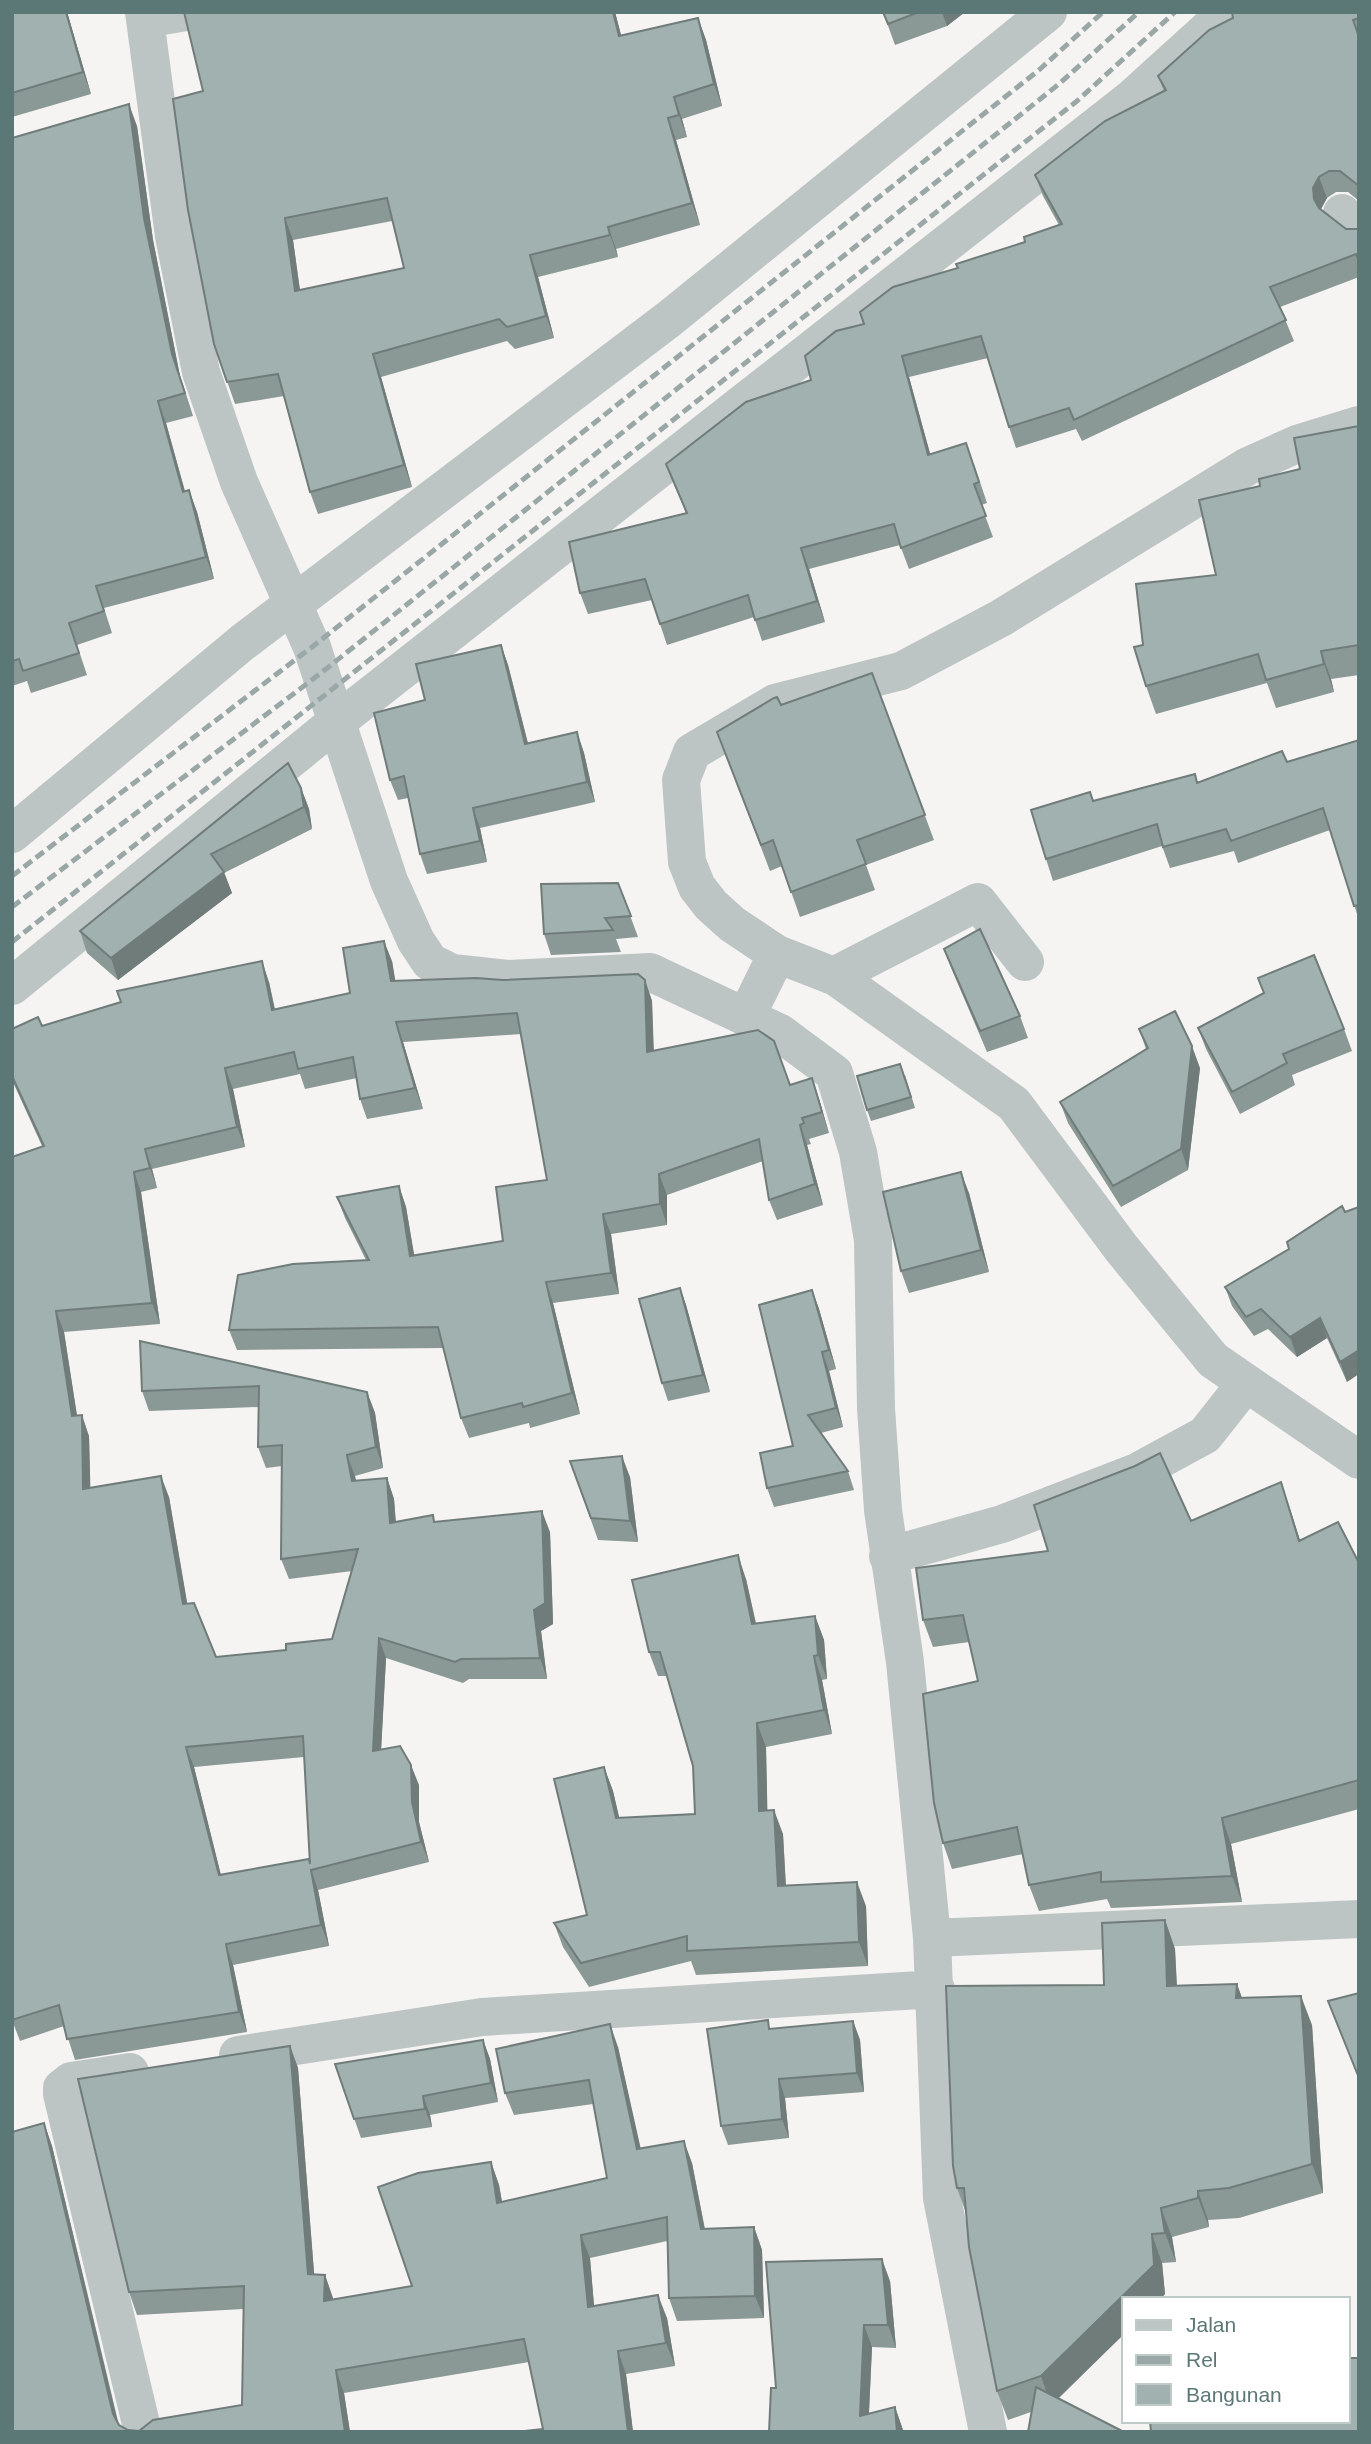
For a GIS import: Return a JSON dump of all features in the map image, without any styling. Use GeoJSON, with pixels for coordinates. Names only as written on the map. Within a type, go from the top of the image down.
{"type":"FeatureCollection","features":[{"type":"Feature","properties":{"kind":"street"},"geometry":{"type":"LineString","coordinates":[[186,12],[145,15],[174,236],[201,372],[239,482],[312,647],[389,881],[416,941],[430,962],[452,972],[509,979],[650,972],[749,1009],[834,1073],[858,1152],[873,1240],[876,1408],[888,1556],[905,1662],[932,1938],[942,2198],[988,2432]]}},
{"type":"Feature","properties":{"kind":"street"},"geometry":{"type":"LineString","coordinates":[[12,834],[291,604],[670,319],[1048,12]]}},
{"type":"Feature","properties":{"kind":"street"},"geometry":{"type":"LineString","coordinates":[[12,986],[335,723],[1131,99],[1227,12]]}},
{"type":"Feature","properties":{"kind":"street"},"geometry":{"type":"LineString","coordinates":[[117,109],[157,97]]}},
{"type":"Feature","properties":{"kind":"street"},"geometry":{"type":"LineString","coordinates":[[1359,425],[1297,443],[1248,466],[1001,618],[901,671],[775,703],[692,752],[681,780],[687,862],[698,887],[711,905],[773,961],[834,976],[1014,1104],[1122,1249],[1213,1360],[1242,1387],[1359,1460]]}},
{"type":"Feature","properties":{"kind":"street"},"geometry":{"type":"LineString","coordinates":[[834,976],[978,902],[1025,961]]}},
{"type":"Feature","properties":{"kind":"street"},"geometry":{"type":"LineString","coordinates":[[749,1009],[773,961]]}},
{"type":"Feature","properties":{"kind":"street"},"geometry":{"type":"LineString","coordinates":[[888,1556],[1002,1524],[1137,1472],[1205,1435],[1242,1387]]}},
{"type":"Feature","properties":{"kind":"street"},"geometry":{"type":"LineString","coordinates":[[932,1938],[1359,1919]]}},
{"type":"Feature","properties":{"kind":"street"},"geometry":{"type":"LineString","coordinates":[[208,2060],[482,2017],[936,1989]]}},
{"type":"Feature","properties":{"kind":"street"},"geometry":{"type":"LineString","coordinates":[[143,2432],[62,2088],[71,2081],[166,2066]]}},
{"type":"Feature","properties":{"kind":"building"},"geometry":{"type":"Polygon","coordinates":[[[12,12],[66,12],[83,72],[12,93],[12,12]]]}},
{"type":"Feature","properties":{"kind":"building"},"geometry":{"type":"Polygon","coordinates":[[[184,12],[613,12],[619,36],[698,18],[714,84],[674,97],[679,115],[668,118],[692,203],[608,227],[610,235],[530,255],[546,316],[507,327],[499,319],[373,354],[404,465],[310,492],[278,374],[227,382],[214,344],[188,210],[173,99],[203,91],[184,12]],[[387,198],[285,218],[295,291],[404,268],[387,198]]]}},
{"type":"Feature","properties":{"kind":"building"},"geometry":{"type":"Polygon","coordinates":[[[883,12],[919,12],[888,24],[883,12]]]}},
{"type":"Feature","properties":{"kind":"building"},"geometry":{"type":"Polygon","coordinates":[[[1232,12],[1359,12],[1359,18],[1353,20],[1359,37],[1359,186],[1340,171],[1329,171],[1319,177],[1313,188],[1314,199],[1319,208],[1346,229],[1359,228],[1359,261],[1356,254],[1270,287],[1286,320],[1074,420],[1069,408],[1009,427],[981,336],[902,356],[928,455],[966,443],[979,482],[974,484],[986,516],[901,548],[894,524],[801,548],[817,601],[755,620],[748,595],[660,624],[645,579],[580,593],[569,542],[687,513],[666,464],[746,402],[811,380],[805,356],[836,331],[864,324],[860,312],[893,287],[958,268],[956,264],[1025,242],[1024,237],[1062,224],[1035,175],[1105,121],[1166,90],[1158,76],[1209,30],[1233,18],[1232,12]]]}},
{"type":"Feature","properties":{"kind":"building"},"geometry":{"type":"Polygon","coordinates":[[[129,104],[144,218],[172,354],[185,393],[158,401],[183,492],[189,490],[206,557],[96,586],[104,611],[69,623],[79,653],[23,671],[19,659],[12,661],[12,138],[129,104]]]}},
{"type":"Feature","properties":{"kind":"building"},"geometry":{"type":"Polygon","coordinates":[[[1359,426],[1359,645],[1321,651],[1324,664],[1266,680],[1258,654],[1146,686],[1134,647],[1143,645],[1136,584],[1216,575],[1199,500],[1260,486],[1259,479],[1300,469],[1294,438],[1359,426]]]}},
{"type":"Feature","properties":{"kind":"building"},"geometry":{"type":"Polygon","coordinates":[[[501,645],[525,744],[577,732],[587,782],[473,808],[480,841],[420,854],[404,776],[390,780],[374,713],[425,700],[416,664],[501,645]]]}},
{"type":"Feature","properties":{"kind":"building"},"geometry":{"type":"Polygon","coordinates":[[[872,673],[925,815],[857,840],[866,864],[791,892],[773,840],[761,845],[717,732],[774,698],[777,697],[781,705],[872,673]]]}},
{"type":"Feature","properties":{"kind":"building"},"geometry":{"type":"Polygon","coordinates":[[[1359,740],[1359,905],[1354,906],[1323,808],[1231,841],[1226,829],[1163,847],[1157,824],[1046,859],[1031,810],[1090,792],[1093,801],[1195,774],[1197,783],[1282,751],[1287,762],[1359,740]]]}},
{"type":"Feature","properties":{"kind":"building"},"geometry":{"type":"Polygon","coordinates":[[[288,763],[301,788],[304,807],[211,854],[224,872],[111,958],[80,931],[288,763]]]}},
{"type":"Feature","properties":{"kind":"building"},"geometry":{"type":"Polygon","coordinates":[[[618,883],[631,916],[605,918],[613,930],[544,934],[541,884],[618,883]]]}},
{"type":"Feature","properties":{"kind":"building"},"geometry":{"type":"Polygon","coordinates":[[[980,929],[1020,1016],[980,1031],[944,949],[980,929]]]}},
{"type":"Feature","properties":{"kind":"building"},"geometry":{"type":"Polygon","coordinates":[[[384,941],[391,981],[476,978],[503,980],[638,974],[645,980],[647,1052],[758,1030],[774,1041],[790,1085],[812,1078],[822,1112],[802,1118],[804,1123],[800,1125],[815,1184],[769,1200],[759,1139],[659,1174],[660,1204],[603,1214],[611,1273],[546,1282],[572,1393],[523,1407],[522,1403],[461,1418],[438,1327],[229,1330],[238,1275],[293,1264],[369,1260],[337,1197],[399,1186],[410,1256],[503,1241],[496,1187],[547,1180],[517,1013],[396,1022],[415,1088],[360,1099],[353,1057],[298,1069],[294,1052],[225,1068],[237,1127],[145,1149],[150,1168],[134,1172],[152,1303],[56,1311],[72,1416],[82,1415],[83,1489],[161,1476],[183,1604],[194,1603],[216,1657],[286,1650],[286,1644],[332,1639],[358,1549],[281,1559],[282,1445],[258,1447],[259,1386],[142,1391],[140,1341],[367,1392],[376,1447],[347,1455],[352,1481],[387,1478],[390,1523],[433,1515],[434,1522],[542,1511],[545,1603],[534,1610],[540,1658],[461,1659],[455,1662],[379,1638],[373,1751],[400,1746],[411,1765],[412,1802],[421,1842],[311,1870],[321,1925],[226,1944],[239,2012],[67,2039],[59,2005],[12,2020],[12,1157],[44,1146],[12,1076],[12,1029],[38,1017],[42,1026],[121,1002],[117,991],[262,961],[272,1010],[350,993],[343,948],[384,941]],[[303,1736],[186,1747],[219,1875],[309,1859],[310,1864],[303,1736]]]}},
{"type":"Feature","properties":{"kind":"building"},"geometry":{"type":"Polygon","coordinates":[[[1314,955],[1344,1029],[1283,1054],[1287,1063],[1232,1092],[1198,1028],[1264,993],[1258,978],[1314,955]]]}},
{"type":"Feature","properties":{"kind":"building"},"geometry":{"type":"Polygon","coordinates":[[[1175,1011],[1192,1046],[1181,1149],[1113,1186],[1060,1102],[1148,1048],[1139,1029],[1175,1011]]]}},
{"type":"Feature","properties":{"kind":"building"},"geometry":{"type":"Polygon","coordinates":[[[900,1064],[911,1097],[867,1110],[857,1076],[900,1064]]]}},
{"type":"Feature","properties":{"kind":"building"},"geometry":{"type":"Polygon","coordinates":[[[961,1172],[981,1250],[901,1271],[883,1192],[961,1172]]]}},
{"type":"Feature","properties":{"kind":"building"},"geometry":{"type":"Polygon","coordinates":[[[1342,1206],[1345,1212],[1359,1207],[1359,1350],[1340,1362],[1320,1318],[1290,1337],[1261,1309],[1246,1317],[1225,1287],[1289,1249],[1287,1242],[1342,1206]]]}},
{"type":"Feature","properties":{"kind":"building"},"geometry":{"type":"Polygon","coordinates":[[[680,1288],[703,1375],[662,1383],[639,1299],[680,1288]]]}},
{"type":"Feature","properties":{"kind":"building"},"geometry":{"type":"Polygon","coordinates":[[[812,1290],[829,1350],[822,1352],[836,1408],[808,1415],[848,1471],[767,1488],[760,1453],[793,1446],[759,1305],[812,1290]]]}},
{"type":"Feature","properties":{"kind":"building"},"geometry":{"type":"Polygon","coordinates":[[[1160,1453],[1191,1521],[1281,1482],[1299,1541],[1338,1522],[1359,1563],[1359,1780],[1222,1818],[1232,1876],[1101,1882],[1101,1872],[1029,1885],[1017,1827],[943,1843],[934,1803],[923,1694],[978,1681],[963,1615],[923,1620],[916,1568],[1048,1551],[1034,1505],[1135,1466],[1160,1453]]]}},
{"type":"Feature","properties":{"kind":"building"},"geometry":{"type":"Polygon","coordinates":[[[622,1456],[630,1521],[591,1518],[570,1461],[622,1456]]]}},
{"type":"Feature","properties":{"kind":"building"},"geometry":{"type":"Polygon","coordinates":[[[738,1555],[752,1624],[815,1616],[818,1655],[814,1656],[824,1710],[757,1723],[759,1811],[774,1810],[778,1886],[857,1882],[859,1942],[687,1951],[687,1936],[581,1963],[554,1923],[587,1915],[554,1779],[604,1767],[616,1818],[695,1814],[693,1766],[660,1652],[649,1652],[632,1580],[738,1555]]]}},
{"type":"Feature","properties":{"kind":"building"},"geometry":{"type":"Polygon","coordinates":[[[1165,1920],[1167,1986],[1237,1984],[1236,1998],[1301,1996],[1312,2164],[1229,2188],[1198,2191],[1198,2198],[1161,2208],[1165,2233],[1152,2234],[1154,2265],[1041,2376],[997,2391],[969,2247],[964,2188],[957,2188],[953,2166],[946,1986],[1104,1985],[1102,1923],[1165,1920]]]}},
{"type":"Feature","properties":{"kind":"building"},"geometry":{"type":"Polygon","coordinates":[[[1359,1993],[1359,2078],[1328,2001],[1359,1993]]]}},
{"type":"Feature","properties":{"kind":"building"},"geometry":{"type":"Polygon","coordinates":[[[768,2020],[769,2029],[853,2021],[857,2073],[779,2079],[782,2119],[721,2126],[707,2029],[768,2020]]]}},
{"type":"Feature","properties":{"kind":"building"},"geometry":{"type":"Polygon","coordinates":[[[610,2024],[637,2149],[684,2141],[701,2229],[754,2227],[755,2296],[669,2298],[667,2217],[581,2235],[588,2307],[658,2295],[666,2343],[618,2351],[628,2432],[515,2432],[543,2429],[524,2339],[336,2370],[345,2432],[12,2432],[12,2132],[44,2123],[113,2414],[119,2425],[128,2430],[139,2431],[153,2420],[242,2405],[244,2286],[129,2292],[78,2079],[290,2046],[308,2274],[325,2275],[324,2301],[412,2286],[378,2187],[418,2173],[491,2162],[497,2203],[607,2178],[589,2080],[505,2093],[496,2049],[610,2024]]]}},
{"type":"Feature","properties":{"kind":"building"},"geometry":{"type":"Polygon","coordinates":[[[483,2040],[491,2083],[423,2096],[425,2109],[354,2119],[335,2064],[483,2040]]]}},
{"type":"Feature","properties":{"kind":"building"},"geometry":{"type":"Polygon","coordinates":[[[882,2259],[888,2325],[864,2325],[860,2416],[895,2407],[897,2432],[769,2432],[771,2388],[776,2388],[766,2262],[882,2259]]]}},
{"type":"Feature","properties":{"kind":"building"},"geometry":{"type":"Polygon","coordinates":[[[1350,2358],[1359,2358],[1359,2432],[1151,2432],[1150,2423],[1350,2423],[1350,2358]]]}},
{"type":"Feature","properties":{"kind":"building"},"geometry":{"type":"Polygon","coordinates":[[[1036,2387],[1124,2432],[1028,2432],[1036,2387]]]}},
{"type":"Feature","properties":{"kind":"railway"},"geometry":{"type":"LineString","coordinates":[[12,876],[312,647],[1039,70],[1103,12]]}},
{"type":"Feature","properties":{"kind":"railway"},"geometry":{"type":"LineString","coordinates":[[12,907],[321,673],[1059,84],[1139,12]]}},
{"type":"Feature","properties":{"kind":"railway"},"geometry":{"type":"LineString","coordinates":[[12,942],[1077,101],[1175,12]]}}]}
